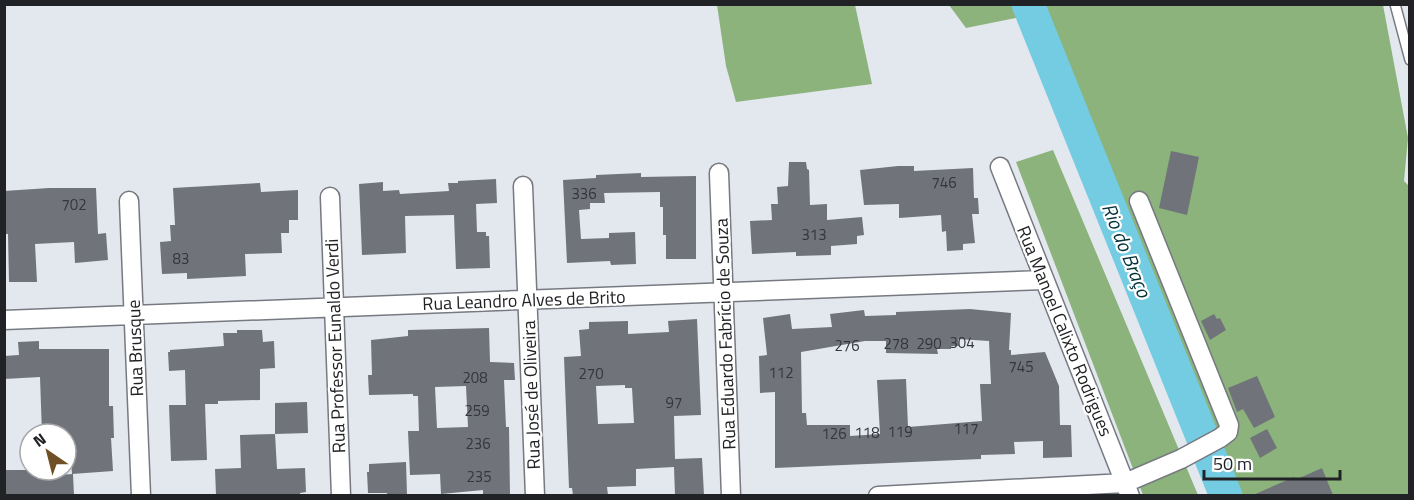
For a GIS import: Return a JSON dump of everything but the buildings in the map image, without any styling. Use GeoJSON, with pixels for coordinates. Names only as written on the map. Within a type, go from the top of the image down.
{"type":"FeatureCollection","features":[{"type":"Feature","properties":{"kind":"street","name":"Rua Manoel Calixto Rodrigues"},"geometry":{"type":"LineString","coordinates":[[1000,167],[1127,489]]}},
{"type":"Feature","properties":{"kind":"street","name":"Rua Eduardo Fabrício de Souza"},"geometry":{"type":"LineString","coordinates":[[719,173],[731,495]]}},
{"type":"Feature","properties":{"kind":"street","name":"Rua José de Oliveira"},"geometry":{"type":"LineString","coordinates":[[523,186],[535,495]]}},
{"type":"Feature","properties":{"kind":"street","name":"Rua Professor Eunaldo Verdi"},"geometry":{"type":"LineString","coordinates":[[330,197],[341,495]]}},
{"type":"Feature","properties":{"kind":"street","name":"Rua Brusque"},"geometry":{"type":"LineString","coordinates":[[129,201],[141,495]]}},
{"type":"Feature","properties":{"kind":"street"},"geometry":{"type":"LineString","coordinates":[[878,495],[1127,489],[1228,432],[1229,424],[1139,201]]}},
{"type":"Feature","properties":{"kind":"street","name":"Rua Leandro Alves de Brito"},"geometry":{"type":"LineString","coordinates":[[4,320],[1044,280]]}},
{"type":"Feature","properties":{"kind":"lane"},"geometry":{"type":"LineString","coordinates":[[1395,4],[1410,60]]}},
{"type":"Feature","properties":{"kind":"green space"},"geometry":{"type":"Polygon","coordinates":[[[717,5],[855,5],[872,84],[736,102],[726,66],[717,5]]]}},
{"type":"Feature","properties":{"kind":"green space"},"geometry":{"type":"Polygon","coordinates":[[[949,5],[1383,5],[1408,138],[1404,181],[1410,187],[1409,495],[1215,495],[1085,176],[1025,16],[966,28],[949,5]]]}},
{"type":"Feature","properties":{"kind":"green space"},"geometry":{"type":"Polygon","coordinates":[[[1053,150],[1198,495],[1143,495],[1016,162],[1053,150]]]}},
{"type":"Feature","properties":{"kind":"waterway","name":"Rio do Braço"},"geometry":{"type":"LineString","coordinates":[[1028,4],[1226,496]]}}]}
